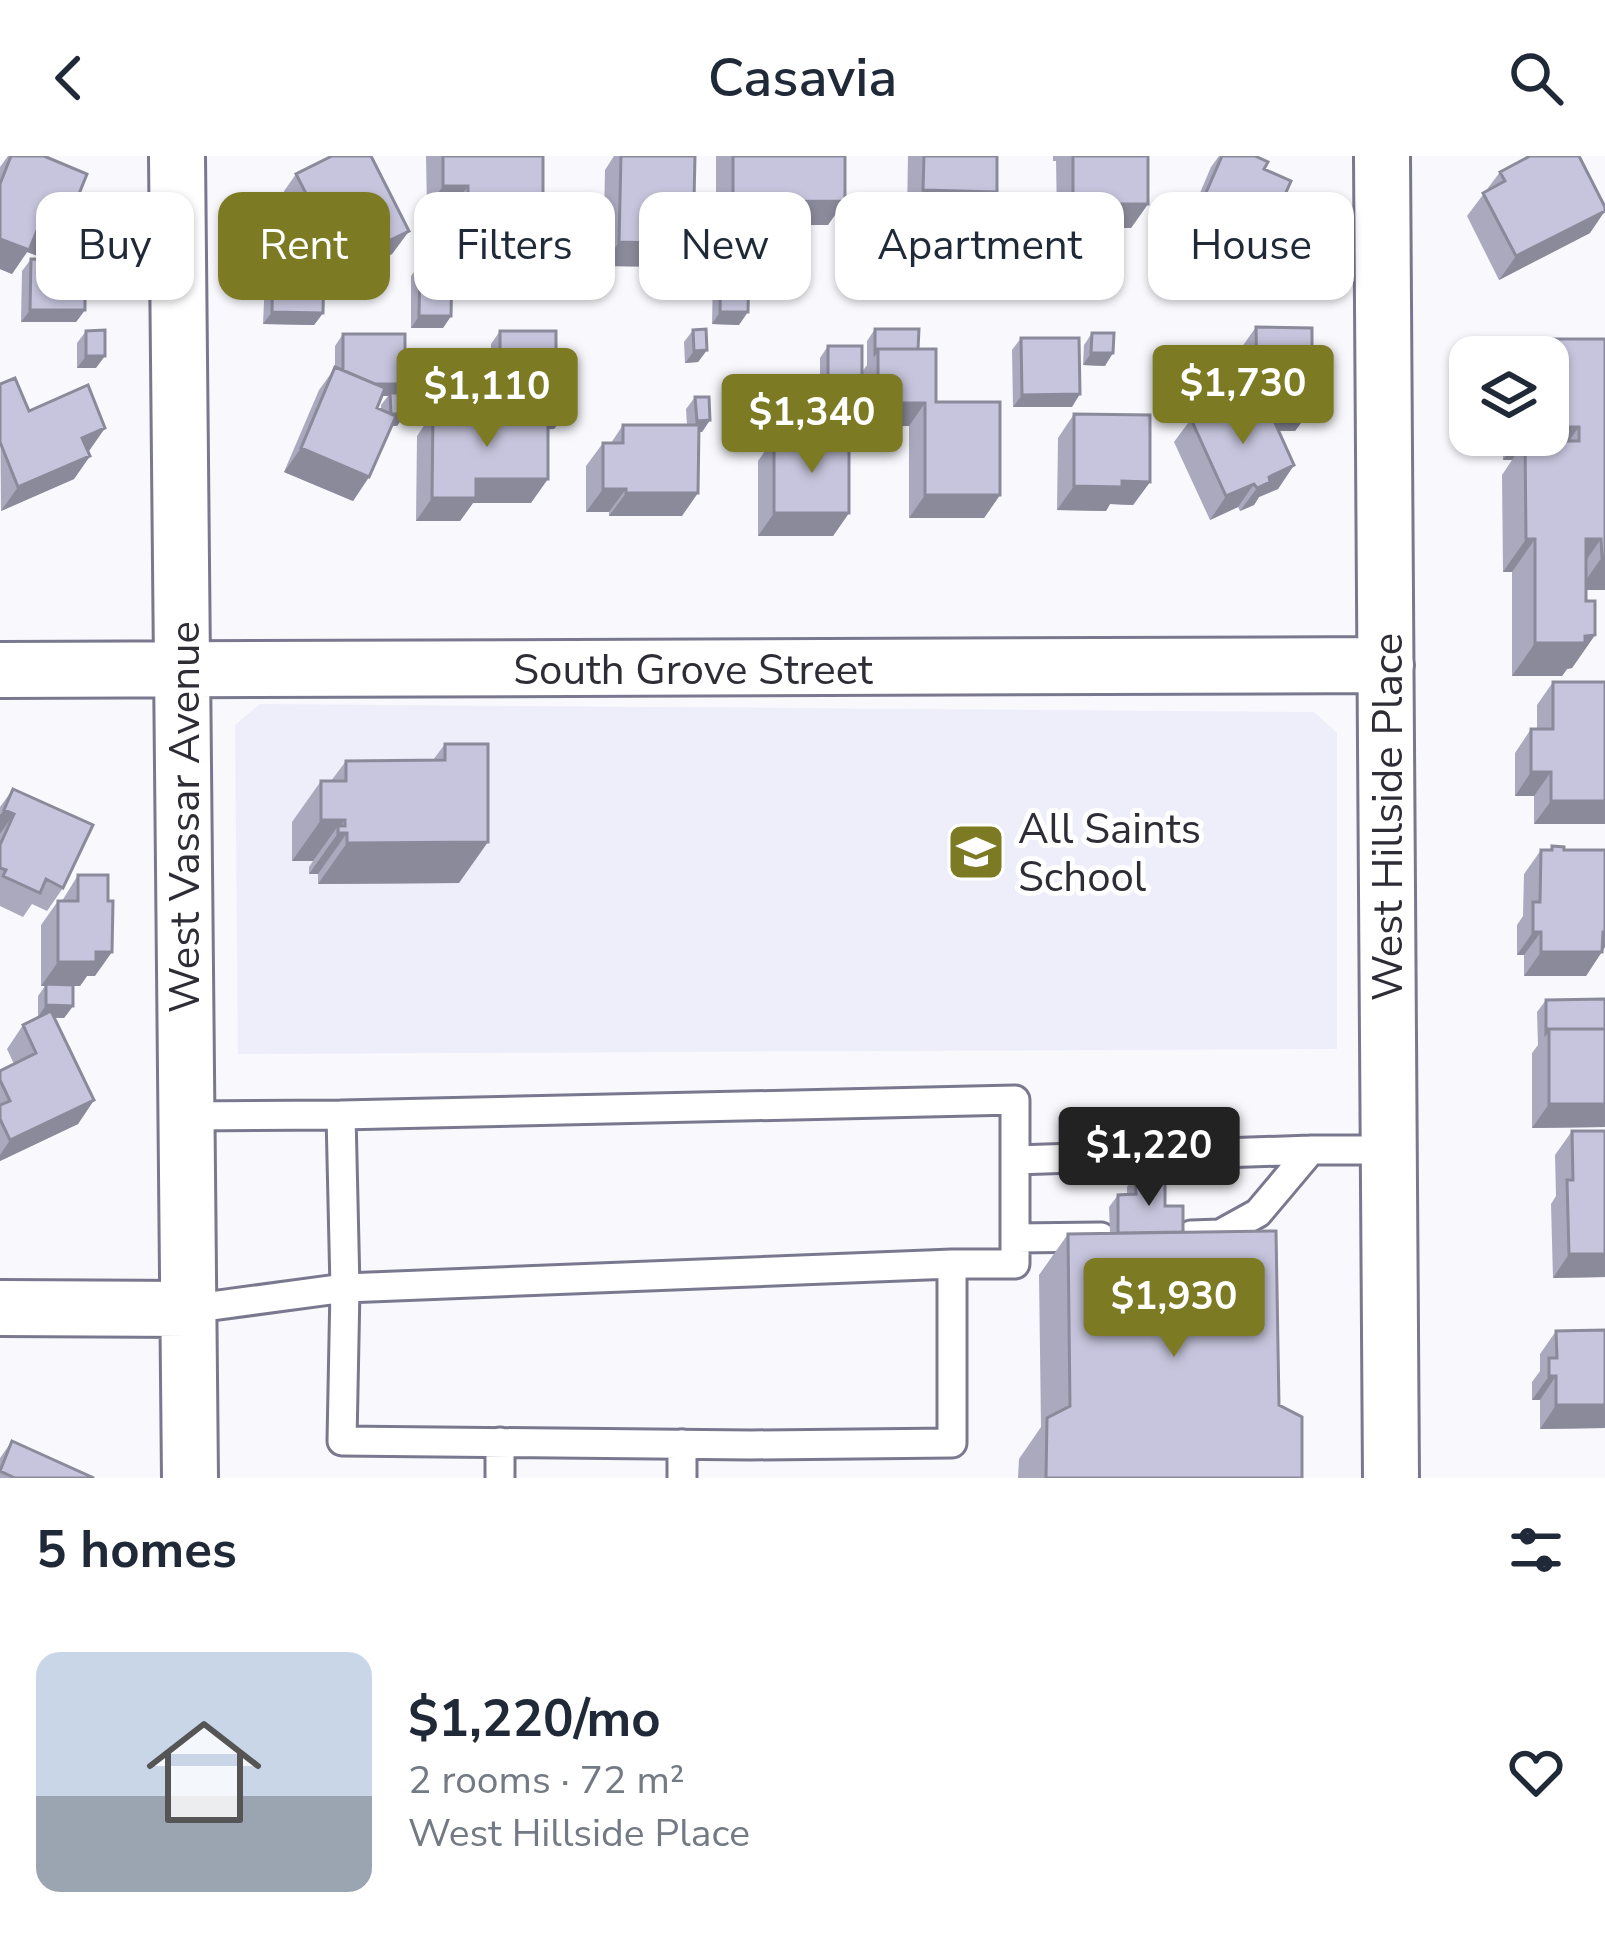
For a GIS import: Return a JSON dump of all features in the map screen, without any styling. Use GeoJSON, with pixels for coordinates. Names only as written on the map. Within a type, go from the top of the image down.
{"type":"FeatureCollection","features":[{"type":"Feature","properties":{"kind":"street","name":"West Vassar Avenue"},"geometry":{"type":"LineString","coordinates":[[177,156],[190,1478]]}},
{"type":"Feature","properties":{"kind":"street","name":"West Hillside Place"},"geometry":{"type":"LineString","coordinates":[[1382,156],[1391,1478]]}},
{"type":"Feature","properties":{"kind":"street","name":"South Grove Street"},"geometry":{"type":"LineString","coordinates":[[0,670],[1386,665]]}},
{"type":"Feature","properties":{"kind":"street"},"geometry":{"type":"LineString","coordinates":[[0,1308],[189,1309]]}},
{"type":"Feature","properties":{"kind":"lane"},"geometry":{"type":"LineString","coordinates":[[186,1116],[1015,1100],[1015,1264],[345,1288],[189,1309]]}},
{"type":"Feature","properties":{"kind":"lane"},"geometry":{"type":"LineString","coordinates":[[341,1115],[342,1441],[952,1443],[952,1264]]}},
{"type":"Feature","properties":{"kind":"lane"},"geometry":{"type":"LineString","coordinates":[[1174,1235],[1220,1234],[1258,1213],[1311,1150]]}},
{"type":"Feature","properties":{"kind":"lane"},"geometry":{"type":"LineString","coordinates":[[1015,1160],[1389,1150]]}},
{"type":"Feature","properties":{"kind":"lane"},"geometry":{"type":"LineString","coordinates":[[1015,1238],[1109,1237]]}},
{"type":"Feature","properties":{"kind":"lane"},"geometry":{"type":"LineString","coordinates":[[500,1442],[500,1478]]}},
{"type":"Feature","properties":{"kind":"lane"},"geometry":{"type":"LineString","coordinates":[[682,1444],[682,1478]]}},
{"type":"Feature","properties":{"kind":"shaded area"},"geometry":{"type":"Polygon","coordinates":[[[260,704],[1314,712],[1337,733],[1337,1049],[238,1054],[235,725],[260,704]]]}},
{"type":"Feature","properties":{"kind":"building"},"geometry":{"type":"Polygon","coordinates":[[[11,156],[44,156],[87,174],[80,192],[36,192],[36,233],[29,250],[0,239],[0,184],[11,156]]]}},
{"type":"Feature","properties":{"kind":"building"},"geometry":{"type":"Polygon","coordinates":[[[332,156],[371,156],[389,192],[305,192],[296,174],[332,156]]]}},
{"type":"Feature","properties":{"kind":"building"},"geometry":{"type":"Polygon","coordinates":[[[443,156],[543,156],[543,192],[468,192],[468,186],[443,186],[443,156]]]}},
{"type":"Feature","properties":{"kind":"building"},"geometry":{"type":"Polygon","coordinates":[[[621,156],[695,156],[694,192],[639,192],[639,243],[619,242],[621,156]]]}},
{"type":"Feature","properties":{"kind":"building"},"geometry":{"type":"Polygon","coordinates":[[[733,156],[845,156],[845,192],[835,192],[835,201],[811,201],[811,192],[733,192],[733,156]]]}},
{"type":"Feature","properties":{"kind":"building"},"geometry":{"type":"Polygon","coordinates":[[[924,156],[997,156],[997,192],[923,190],[924,156]]]}},
{"type":"Feature","properties":{"kind":"building"},"geometry":{"type":"Polygon","coordinates":[[[1073,156],[1148,156],[1148,204],[1124,204],[1124,192],[1073,192],[1073,156]]]}},
{"type":"Feature","properties":{"kind":"building"},"geometry":{"type":"Polygon","coordinates":[[[1222,156],[1255,156],[1268,162],[1264,169],[1291,181],[1286,192],[1206,192],[1222,156]]]}},
{"type":"Feature","properties":{"kind":"building"},"geometry":{"type":"Polygon","coordinates":[[[1530,156],[1579,156],[1605,211],[1516,256],[1483,193],[1505,181],[1500,172],[1530,156]]]}},
{"type":"Feature","properties":{"kind":"building"},"geometry":{"type":"Polygon","coordinates":[[[390,194],[409,231],[390,240],[390,194]]]}},
{"type":"Feature","properties":{"kind":"building"},"geometry":{"type":"Polygon","coordinates":[[[31,259],[36,259],[36,300],[85,300],[85,310],[30,310],[31,259]]]}},
{"type":"Feature","properties":{"kind":"building"},"geometry":{"type":"Polygon","coordinates":[[[272,300],[323,300],[323,313],[272,312],[272,300]]]}},
{"type":"Feature","properties":{"kind":"building"},"geometry":{"type":"Polygon","coordinates":[[[419,300],[451,300],[451,316],[419,316],[419,300]]]}},
{"type":"Feature","properties":{"kind":"building"},"geometry":{"type":"Polygon","coordinates":[[[720,300],[748,300],[748,312],[720,312],[720,300]]]}},
{"type":"Feature","properties":{"kind":"building"},"geometry":{"type":"Polygon","coordinates":[[[1256,327],[1312,328],[1312,408],[1275,408],[1257,381],[1256,327]]]}},
{"type":"Feature","properties":{"kind":"building"},"geometry":{"type":"Polygon","coordinates":[[[706,329],[707,350],[694,351],[693,330],[706,329]]]}},
{"type":"Feature","properties":{"kind":"building"},"geometry":{"type":"Polygon","coordinates":[[[875,329],[919,329],[918,349],[878,349],[875,353],[875,329]]]}},
{"type":"Feature","properties":{"kind":"building"},"geometry":{"type":"Polygon","coordinates":[[[105,330],[105,356],[86,356],[86,331],[105,330]]]}},
{"type":"Feature","properties":{"kind":"building"},"geometry":{"type":"Polygon","coordinates":[[[500,331],[556,331],[556,367],[500,367],[500,331]]]}},
{"type":"Feature","properties":{"kind":"building"},"geometry":{"type":"Polygon","coordinates":[[[1092,333],[1114,333],[1113,353],[1091,353],[1092,333]]]}},
{"type":"Feature","properties":{"kind":"building"},"geometry":{"type":"Polygon","coordinates":[[[343,334],[405,334],[405,384],[375,384],[343,370],[343,334]]]}},
{"type":"Feature","properties":{"kind":"building"},"geometry":{"type":"Polygon","coordinates":[[[1021,338],[1079,338],[1080,394],[1022,395],[1021,338]]]}},
{"type":"Feature","properties":{"kind":"building"},"geometry":{"type":"Polygon","coordinates":[[[1569,339],[1605,339],[1605,557],[1601,539],[1586,539],[1586,601],[1595,601],[1595,635],[1585,636],[1585,643],[1535,643],[1535,539],[1526,539],[1525,456],[1569,456],[1569,441],[1579,441],[1579,427],[1569,427],[1569,339]]]}},
{"type":"Feature","properties":{"kind":"building"},"geometry":{"type":"Polygon","coordinates":[[[828,346],[862,346],[862,406],[828,406],[828,346]]]}},
{"type":"Feature","properties":{"kind":"building"},"geometry":{"type":"Polygon","coordinates":[[[878,349],[936,349],[936,402],[1000,402],[1000,495],[925,495],[925,403],[878,403],[878,349]]]}},
{"type":"Feature","properties":{"kind":"building"},"geometry":{"type":"Polygon","coordinates":[[[335,367],[385,388],[377,408],[396,416],[369,477],[301,448],[335,367]]]}},
{"type":"Feature","properties":{"kind":"building"},"geometry":{"type":"Polygon","coordinates":[[[15,378],[29,411],[88,385],[105,428],[82,438],[90,456],[18,487],[0,442],[0,384],[15,378]]]}},
{"type":"Feature","properties":{"kind":"building"},"geometry":{"type":"Polygon","coordinates":[[[536,380],[563,380],[563,417],[537,413],[536,380]]]}},
{"type":"Feature","properties":{"kind":"building"},"geometry":{"type":"Polygon","coordinates":[[[390,393],[405,393],[405,414],[391,414],[390,393]]]}},
{"type":"Feature","properties":{"kind":"building"},"geometry":{"type":"Polygon","coordinates":[[[695,397],[709,397],[710,420],[697,421],[695,397]]]}},
{"type":"Feature","properties":{"kind":"building"},"geometry":{"type":"Polygon","coordinates":[[[1266,403],[1294,465],[1257,488],[1254,484],[1226,496],[1191,419],[1218,406],[1226,421],[1266,403]]]}},
{"type":"Feature","properties":{"kind":"building"},"geometry":{"type":"Polygon","coordinates":[[[433,412],[548,413],[548,479],[476,479],[476,498],[432,498],[433,412]]]}},
{"type":"Feature","properties":{"kind":"building"},"geometry":{"type":"Polygon","coordinates":[[[1074,414],[1150,415],[1150,482],[1074,486],[1074,414]]]}},
{"type":"Feature","properties":{"kind":"building"},"geometry":{"type":"Polygon","coordinates":[[[623,425],[699,425],[698,493],[603,489],[603,443],[623,443],[623,425]]]}},
{"type":"Feature","properties":{"kind":"building"},"geometry":{"type":"Polygon","coordinates":[[[774,438],[849,438],[849,513],[774,513],[774,438]]]}},
{"type":"Feature","properties":{"kind":"building"},"geometry":{"type":"Polygon","coordinates":[[[1553,682],[1605,682],[1605,801],[1551,801],[1551,772],[1531,772],[1531,729],[1553,729],[1553,682]]]}},
{"type":"Feature","properties":{"kind":"building"},"geometry":{"type":"Polygon","coordinates":[[[445,744],[488,744],[488,842],[347,843],[347,833],[338,833],[345,820],[321,820],[321,781],[346,781],[346,761],[445,760],[445,744]]]}},
{"type":"Feature","properties":{"kind":"building"},"geometry":{"type":"Polygon","coordinates":[[[13,789],[93,825],[63,888],[46,879],[40,893],[3,876],[0,845],[14,814],[4,810],[13,789]]]}},
{"type":"Feature","properties":{"kind":"building"},"geometry":{"type":"Polygon","coordinates":[[[1552,846],[1605,850],[1602,952],[1541,952],[1541,932],[1533,932],[1533,902],[1540,902],[1541,850],[1552,850],[1552,846]]]}},
{"type":"Feature","properties":{"kind":"building"},"geometry":{"type":"Polygon","coordinates":[[[78,875],[108,875],[108,901],[113,901],[112,952],[96,952],[96,962],[58,962],[58,901],[78,901],[78,875]]]}},
{"type":"Feature","properties":{"kind":"building"},"geometry":{"type":"Polygon","coordinates":[[[46,984],[73,985],[73,1006],[46,1005],[46,984]]]}},
{"type":"Feature","properties":{"kind":"building"},"geometry":{"type":"Polygon","coordinates":[[[1605,999],[1605,1029],[1549,1029],[1546,1033],[1546,1000],[1605,999]]]}},
{"type":"Feature","properties":{"kind":"building"},"geometry":{"type":"Polygon","coordinates":[[[51,1011],[94,1100],[10,1140],[0,1119],[0,1105],[10,1101],[0,1071],[36,1053],[23,1025],[51,1011]]]}},
{"type":"Feature","properties":{"kind":"building"},"geometry":{"type":"Polygon","coordinates":[[[1549,1029],[1605,1029],[1605,1104],[1549,1104],[1549,1029]]]}},
{"type":"Feature","properties":{"kind":"building"},"geometry":{"type":"Polygon","coordinates":[[[1572,1131],[1605,1131],[1605,1254],[1569,1254],[1567,1180],[1573,1180],[1572,1131]]]}},
{"type":"Feature","properties":{"kind":"building"},"geometry":{"type":"Polygon","coordinates":[[[1135,1175],[1165,1175],[1165,1206],[1183,1206],[1183,1232],[1118,1233],[1118,1195],[1136,1194],[1135,1175]]]}},
{"type":"Feature","properties":{"kind":"building"},"geometry":{"type":"Polygon","coordinates":[[[1276,1231],[1279,1405],[1302,1417],[1302,1478],[1046,1478],[1047,1418],[1070,1406],[1068,1234],[1276,1231]]]}},
{"type":"Feature","properties":{"kind":"building"},"geometry":{"type":"Polygon","coordinates":[[[1605,1330],[1605,1405],[1556,1405],[1556,1376],[1549,1376],[1549,1358],[1557,1358],[1556,1331],[1605,1330]]]}},
{"type":"Feature","properties":{"kind":"building"},"geometry":{"type":"Polygon","coordinates":[[[12,1441],[94,1478],[15,1478],[0,1471],[12,1441]]]}},
{"type":"Feature","properties":{"kind":"place","name":"All Saints School"},"geometry":{"type":"Point","coordinates":[976,852]}}]}
